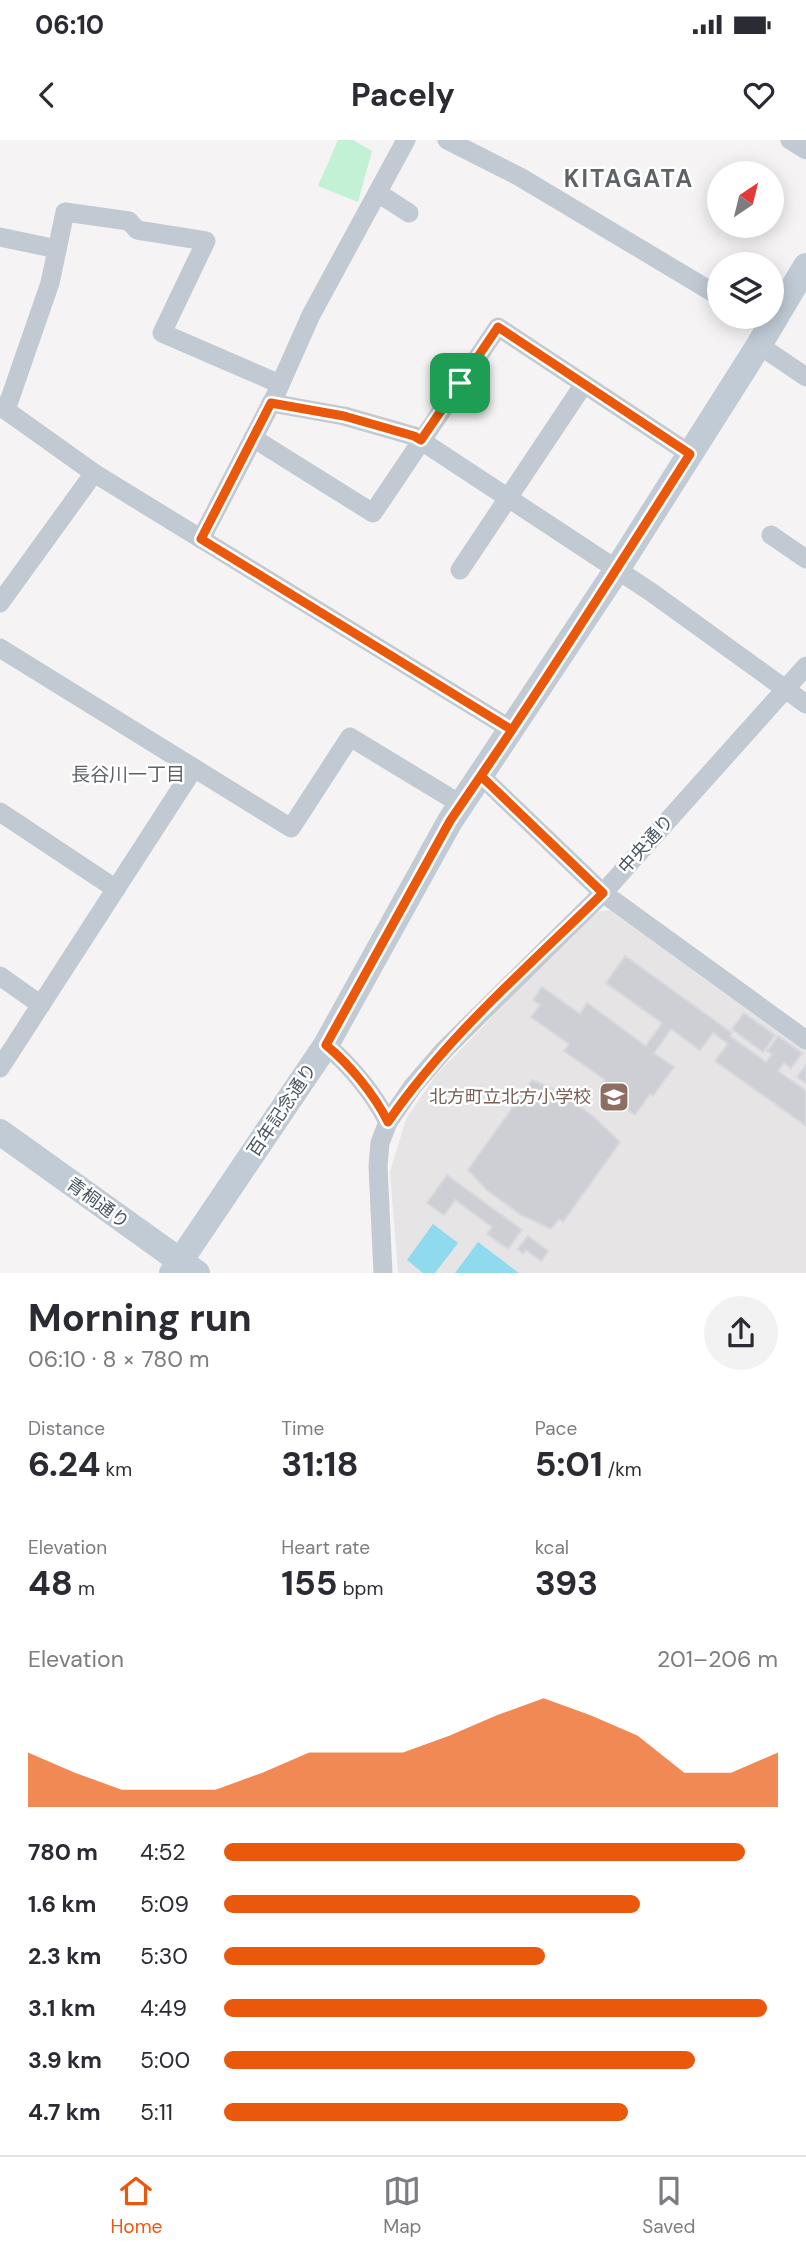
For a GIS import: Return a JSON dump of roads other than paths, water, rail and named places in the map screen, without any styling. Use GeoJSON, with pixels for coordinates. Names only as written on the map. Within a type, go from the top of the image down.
{"type":"FeatureCollection","features":[{"type":"Feature","properties":{"kind":"street"},"geometry":{"type":"LineString","coordinates":[[201,539],[271,403],[311,315],[406,140]]}},
{"type":"Feature","properties":{"kind":"street"},"geometry":{"type":"LineString","coordinates":[[447,140],[520,177],[707,289]]}},
{"type":"Feature","properties":{"kind":"street"},"geometry":{"type":"LineString","coordinates":[[790,140],[806,150]]}},
{"type":"Feature","properties":{"kind":"street"},"geometry":{"type":"LineString","coordinates":[[377,193],[409,213]]}},
{"type":"Feature","properties":{"kind":"street"},"geometry":{"type":"LineString","coordinates":[[280,384],[162,333],[206,241],[137,230],[130,221],[65,212],[50,283],[3,408],[94,473],[512,730]]}},
{"type":"Feature","properties":{"kind":"street"},"geometry":{"type":"LineString","coordinates":[[0,237],[57,249]]}},
{"type":"Feature","properties":{"kind":"street","name":"百年記念通り"},"geometry":{"type":"LineString","coordinates":[[784,297],[806,266]]}},
{"type":"Feature","properties":{"kind":"street"},"geometry":{"type":"LineString","coordinates":[[253,438],[373,513],[498,327],[690,454]]}},
{"type":"Feature","properties":{"kind":"street"},"geometry":{"type":"LineString","coordinates":[[761,329],[806,377]]}},
{"type":"Feature","properties":{"kind":"street","name":"百年記念通り"},"geometry":{"type":"LineString","coordinates":[[183,1269],[326,1045],[461,805],[690,454],[761,329]]}},
{"type":"Feature","properties":{"kind":"street"},"geometry":{"type":"LineString","coordinates":[[460,570],[584,384]]}},
{"type":"Feature","properties":{"kind":"street"},"geometry":{"type":"LineString","coordinates":[[271,403],[344,416],[414,436],[651,592],[806,705]]}},
{"type":"Feature","properties":{"kind":"street"},"geometry":{"type":"LineString","coordinates":[[0,603],[94,473]]}},
{"type":"Feature","properties":{"kind":"street"},"geometry":{"type":"LineString","coordinates":[[771,535],[806,559]]}},
{"type":"Feature","properties":{"kind":"street"},"geometry":{"type":"LineString","coordinates":[[0,648],[291,828],[350,737],[461,805]]}},
{"type":"Feature","properties":{"kind":"street","name":"中央通り"},"geometry":{"type":"LineString","coordinates":[[383,1273],[378,1166],[380,1143],[388,1122],[413,1086],[444,1050],[603,893],[806,666]]}},
{"type":"Feature","properties":{"kind":"street"},"geometry":{"type":"LineString","coordinates":[[0,1068],[194,768]]}},
{"type":"Feature","properties":{"kind":"street"},"geometry":{"type":"LineString","coordinates":[[481,776],[603,893],[806,1040]]}},
{"type":"Feature","properties":{"kind":"street"},"geometry":{"type":"LineString","coordinates":[[0,812],[116,889]]}},
{"type":"Feature","properties":{"kind":"street"},"geometry":{"type":"LineString","coordinates":[[0,976],[41,1005]]}},
{"type":"Feature","properties":{"kind":"street"},"geometry":{"type":"LineString","coordinates":[[326,1045],[381,1108],[388,1122]]}},
{"type":"Feature","properties":{"kind":"street","name":"青桐通り"},"geometry":{"type":"LineString","coordinates":[[0,1132],[183,1269]]}},
{"type":"Feature","properties":{"kind":"water"},"geometry":{"type":"Polygon","coordinates":[[[433,1224],[458,1243],[435,1273],[423,1273],[407,1260],[433,1224]]]}},
{"type":"Feature","properties":{"kind":"water"},"geometry":{"type":"Polygon","coordinates":[[[478,1242],[519,1273],[455,1273],[478,1242]]]}},
{"type":"Feature","properties":{"kind":"place","name":"北方町立北方小学校"},"geometry":{"type":"Point","coordinates":[614,1097]}},
{"type":"Feature","properties":{"kind":"district","name":"KITAGATA"},"geometry":{"type":"Point","coordinates":[629,179]}},
{"type":"Feature","properties":{"kind":"district","name":"長谷川一丁目"},"geometry":{"type":"Point","coordinates":[128,774]}}]}
